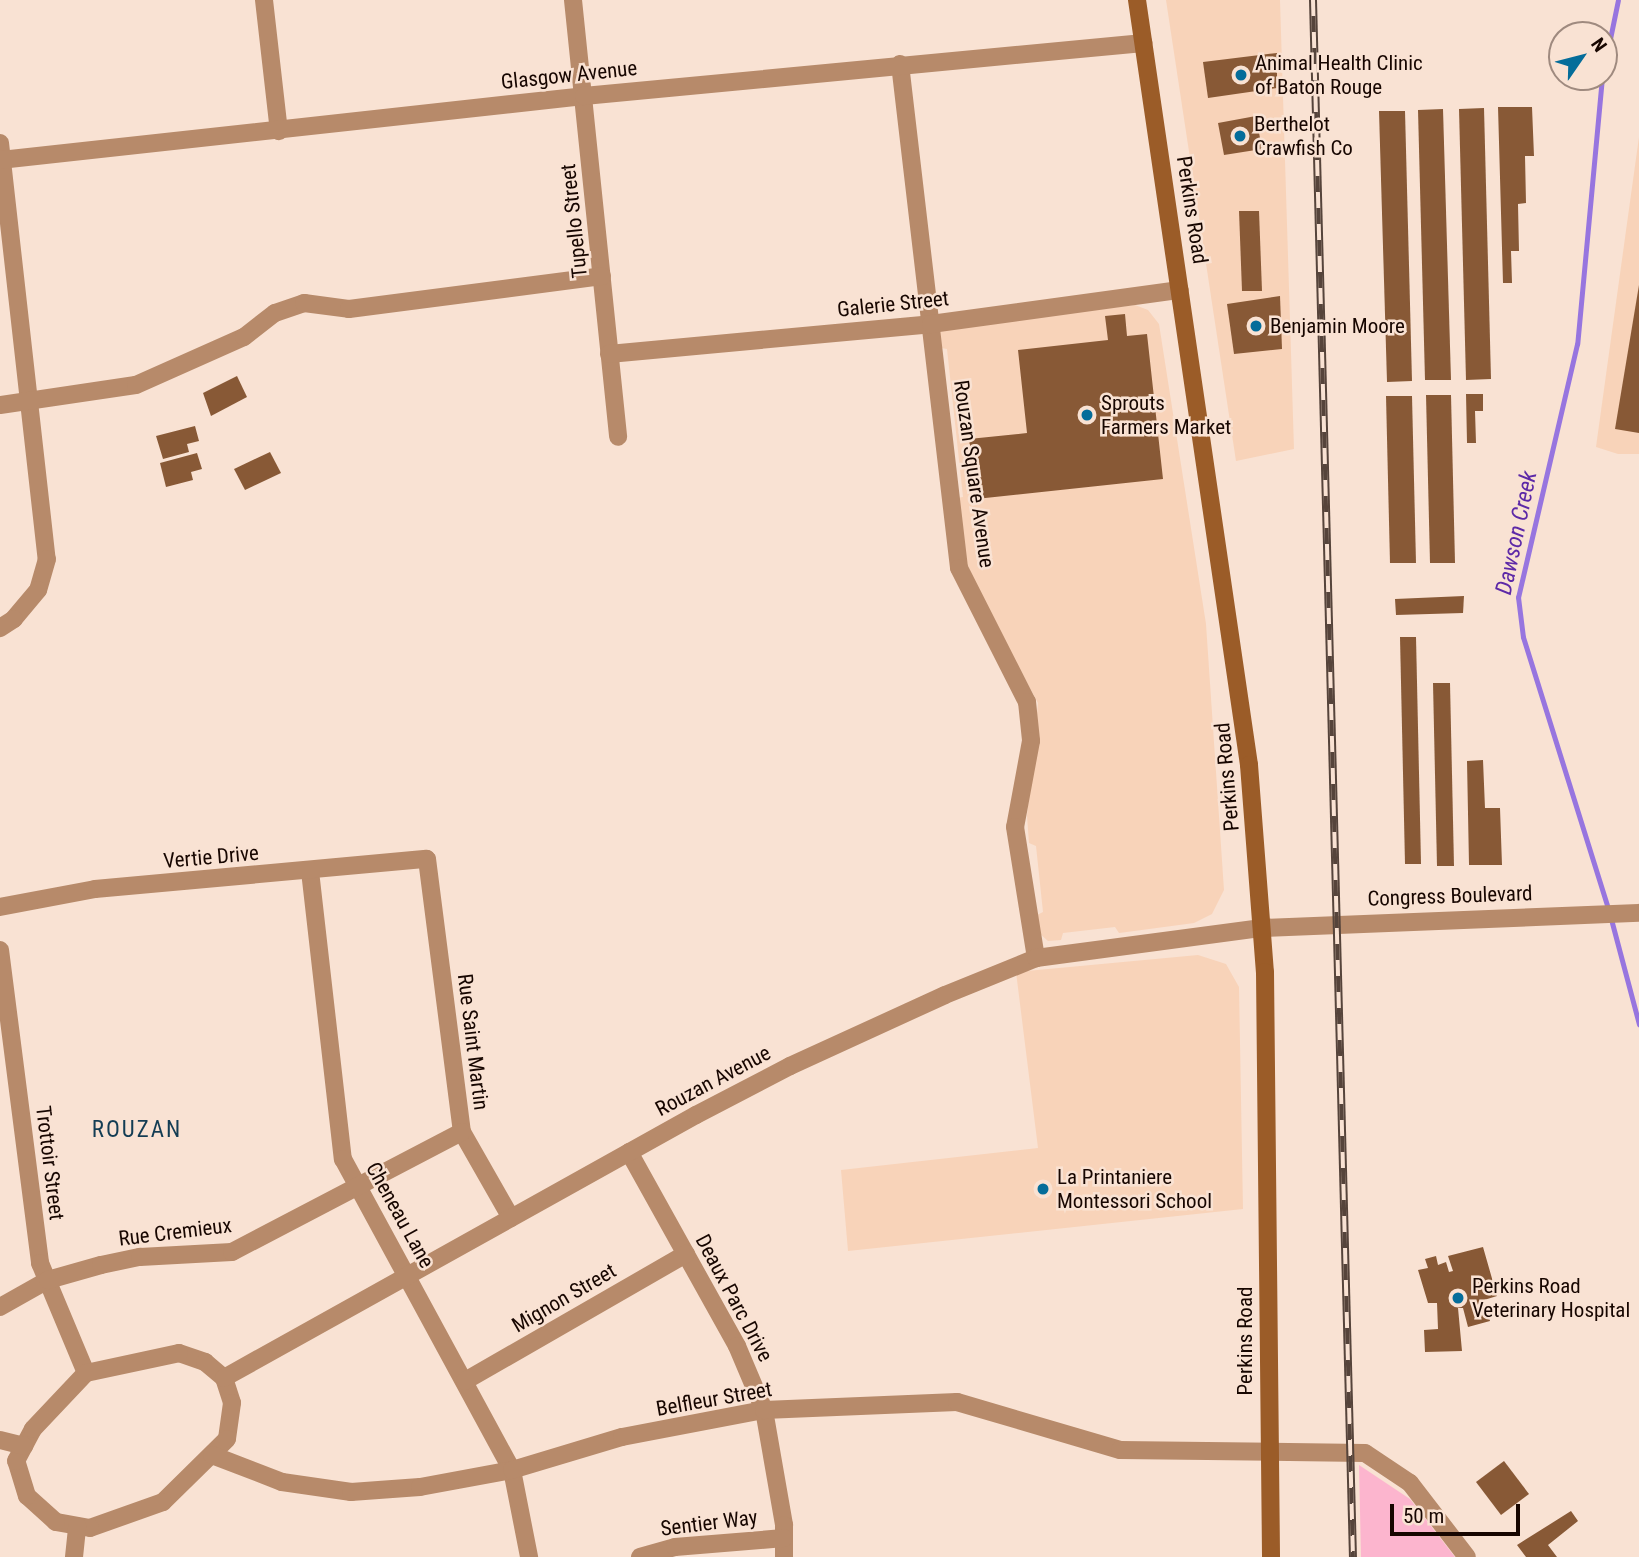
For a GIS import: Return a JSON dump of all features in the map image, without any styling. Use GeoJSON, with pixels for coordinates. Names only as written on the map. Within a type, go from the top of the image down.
{"type":"FeatureCollection","features":[{"type":"Feature","properties":{"kind":"main road","name":"Perkins Road"},"geometry":{"type":"LineString","coordinates":[[1137,0],[1240,684],[1262,928],[1271,1557]]}},
{"type":"Feature","properties":{"kind":"street"},"geometry":{"type":"LineString","coordinates":[[264,0],[279,131]]}},
{"type":"Feature","properties":{"kind":"street","name":"Tupello Street"},"geometry":{"type":"LineString","coordinates":[[573,0],[618,438]]}},
{"type":"Feature","properties":{"kind":"street","name":"Glasgow Avenue"},"geometry":{"type":"LineString","coordinates":[[1,155],[279,131],[584,96],[1143,43]]}},
{"type":"Feature","properties":{"kind":"street","name":"Rouzan Square Avenue"},"geometry":{"type":"LineString","coordinates":[[900,64],[959,568],[1027,702],[1031,741],[1016,827],[1036,958]]}},
{"type":"Feature","properties":{"kind":"street"},"geometry":{"type":"LineString","coordinates":[[0,628],[14,619],[38,590],[47,559],[1,155]]}},
{"type":"Feature","properties":{"kind":"street"},"geometry":{"type":"LineString","coordinates":[[0,405],[136,385],[244,337],[275,313],[304,303],[349,309],[602,276]]}},
{"type":"Feature","properties":{"kind":"street","name":"Galerie Street"},"geometry":{"type":"LineString","coordinates":[[610,354],[931,324],[1180,290]]}},
{"type":"Feature","properties":{"kind":"street","name":"Vertie Drive"},"geometry":{"type":"LineString","coordinates":[[0,907],[95,889],[310,872],[428,859]]}},
{"type":"Feature","properties":{"kind":"street","name":"Rue Saint Martin"},"geometry":{"type":"LineString","coordinates":[[428,859],[462,1132],[511,1218]]}},
{"type":"Feature","properties":{"kind":"street","name":"Cheneau Lane"},"geometry":{"type":"LineString","coordinates":[[310,872],[343,1159],[512,1469],[529,1557]]}},
{"type":"Feature","properties":{"kind":"street","name":"Congress Boulevard"},"geometry":{"type":"LineString","coordinates":[[1262,928],[1639,913]]}},
{"type":"Feature","properties":{"kind":"street","name":"Rouzan Avenue"},"geometry":{"type":"LineString","coordinates":[[224,1378],[629,1152],[790,1066],[1036,958],[1262,928]]}},
{"type":"Feature","properties":{"kind":"street","name":"Trottoir Street"},"geometry":{"type":"LineString","coordinates":[[0,950],[40,1263],[86,1373]]}},
{"type":"Feature","properties":{"kind":"street","name":"Rue Cremieux"},"geometry":{"type":"LineString","coordinates":[[0,1307],[48,1280],[140,1257],[232,1252],[462,1132]]}},
{"type":"Feature","properties":{"kind":"street","name":"Deaux Parc Drive"},"geometry":{"type":"LineString","coordinates":[[629,1152],[737,1346],[764,1410],[784,1538],[784,1557]]}},
{"type":"Feature","properties":{"kind":"street","name":"Mignon Street"},"geometry":{"type":"LineString","coordinates":[[465,1381],[685,1254]]}},
{"type":"Feature","properties":{"kind":"street"},"geometry":{"type":"LineString","coordinates":[[178,1353],[205,1362],[224,1378],[232,1404],[227,1439],[163,1502],[90,1528],[56,1522],[27,1496],[16,1461],[33,1429],[86,1373],[178,1353]]}},
{"type":"Feature","properties":{"kind":"street","name":"Belfleur Street"},"geometry":{"type":"LineString","coordinates":[[212,1455],[282,1482],[351,1492],[421,1487],[512,1469],[622,1437],[764,1410],[957,1402],[1120,1450],[1161,1454],[1269,1450],[1350,1451],[1376,1457],[1410,1483],[1467,1557]]}},
{"type":"Feature","properties":{"kind":"street"},"geometry":{"type":"LineString","coordinates":[[0,1440],[24,1446]]}},
{"type":"Feature","properties":{"kind":"street"},"geometry":{"type":"LineString","coordinates":[[74,1557],[77,1526]]}},
{"type":"Feature","properties":{"kind":"street","name":"Sentier Way"},"geometry":{"type":"LineString","coordinates":[[640,1557],[675,1547],[784,1538]]}},
{"type":"Feature","properties":{"kind":"shaded area"},"geometry":{"type":"Polygon","coordinates":[[[1166,0],[1280,0],[1294,449],[1236,461],[1166,0]]]}},
{"type":"Feature","properties":{"kind":"shaded area"},"geometry":{"type":"Polygon","coordinates":[[[1639,137],[1639,454],[1618,454],[1596,447],[1639,137]]]}},
{"type":"Feature","properties":{"kind":"shaded area"},"geometry":{"type":"Polygon","coordinates":[[[1135,305],[1148,310],[1159,324],[1206,624],[1224,890],[1212,914],[1194,923],[1119,933],[1115,927],[1063,933],[1061,940],[1048,941],[1039,933],[1037,915],[1043,912],[1036,846],[1029,843],[1027,816],[1038,703],[980,595],[964,556],[957,498],[963,497],[947,349],[941,348],[939,333],[942,328],[1135,305]]]}},
{"type":"Feature","properties":{"kind":"shaded area"},"geometry":{"type":"Polygon","coordinates":[[[1198,955],[1226,964],[1239,987],[1243,1209],[848,1251],[841,1170],[1038,1148],[1016,972],[1198,955]]]}},
{"type":"Feature","properties":{"kind":"shaded area"},"geometry":{"type":"Polygon","coordinates":[[[1359,1465],[1410,1499],[1455,1557],[1361,1557],[1359,1465]]]}},
{"type":"Feature","properties":{"kind":"building","name":"Animal Health Clinic of Baton Rouge"},"geometry":{"type":"Polygon","coordinates":[[[1277,53],[1277,88],[1208,98],[1203,62],[1277,53]]]}},
{"type":"Feature","properties":{"kind":"building"},"geometry":{"type":"Polygon","coordinates":[[[1498,107],[1532,107],[1534,156],[1525,156],[1526,203],[1518,204],[1519,251],[1511,251],[1512,283],[1503,283],[1498,107]]]}},
{"type":"Feature","properties":{"kind":"building"},"geometry":{"type":"Polygon","coordinates":[[[1484,108],[1491,379],[1466,380],[1459,109],[1484,108]]]}},
{"type":"Feature","properties":{"kind":"building"},"geometry":{"type":"Polygon","coordinates":[[[1443,109],[1451,380],[1425,380],[1418,110],[1443,109]]]}},
{"type":"Feature","properties":{"kind":"building"},"geometry":{"type":"Polygon","coordinates":[[[1379,111],[1405,111],[1412,381],[1387,382],[1379,111]]]}},
{"type":"Feature","properties":{"kind":"building","name":"Berthelot Crawfish Co"},"geometry":{"type":"Polygon","coordinates":[[[1256,116],[1262,149],[1224,155],[1218,123],[1256,116]]]}},
{"type":"Feature","properties":{"kind":"building"},"geometry":{"type":"Polygon","coordinates":[[[1239,211],[1259,211],[1262,291],[1242,291],[1239,211]]]}},
{"type":"Feature","properties":{"kind":"building"},"geometry":{"type":"Polygon","coordinates":[[[1639,285],[1639,433],[1615,429],[1639,285]]]}},
{"type":"Feature","properties":{"kind":"building","name":"Benjamin Moore"},"geometry":{"type":"Polygon","coordinates":[[[1280,296],[1282,349],[1234,354],[1227,304],[1280,296]]]}},
{"type":"Feature","properties":{"kind":"building"},"geometry":{"type":"Polygon","coordinates":[[[1125,314],[1127,336],[1147,334],[1163,479],[976,499],[969,439],[1027,433],[1018,350],[1108,340],[1105,316],[1125,314]]]}},
{"type":"Feature","properties":{"kind":"building"},"geometry":{"type":"Polygon","coordinates":[[[237,376],[247,397],[211,416],[203,393],[237,376]]]}},
{"type":"Feature","properties":{"kind":"building"},"geometry":{"type":"Polygon","coordinates":[[[1466,394],[1483,394],[1483,411],[1475,411],[1476,443],[1467,443],[1466,394]]]}},
{"type":"Feature","properties":{"kind":"building"},"geometry":{"type":"Polygon","coordinates":[[[1426,395],[1451,395],[1455,563],[1430,563],[1426,395]]]}},
{"type":"Feature","properties":{"kind":"building"},"geometry":{"type":"Polygon","coordinates":[[[1386,396],[1412,396],[1416,563],[1390,563],[1386,396]]]}},
{"type":"Feature","properties":{"kind":"building"},"geometry":{"type":"Polygon","coordinates":[[[195,426],[199,441],[187,444],[189,452],[163,459],[156,436],[195,426]]]}},
{"type":"Feature","properties":{"kind":"building"},"geometry":{"type":"Polygon","coordinates":[[[270,452],[281,473],[245,490],[234,469],[270,452]]]}},
{"type":"Feature","properties":{"kind":"building"},"geometry":{"type":"Polygon","coordinates":[[[197,453],[202,469],[191,472],[193,480],[166,487],[160,463],[197,453]]]}},
{"type":"Feature","properties":{"kind":"building"},"geometry":{"type":"Polygon","coordinates":[[[1464,596],[1463,613],[1396,615],[1395,599],[1464,596]]]}},
{"type":"Feature","properties":{"kind":"building"},"geometry":{"type":"Polygon","coordinates":[[[1400,637],[1416,637],[1421,864],[1405,864],[1400,637]]]}},
{"type":"Feature","properties":{"kind":"building"},"geometry":{"type":"Polygon","coordinates":[[[1433,683],[1450,683],[1454,866],[1437,866],[1433,683]]]}},
{"type":"Feature","properties":{"kind":"building"},"geometry":{"type":"Polygon","coordinates":[[[1483,760],[1485,808],[1500,808],[1502,865],[1469,865],[1467,761],[1483,760]]]}},
{"type":"Feature","properties":{"kind":"building","name":"Perkins Road Veterinary Hospital"},"geometry":{"type":"Polygon","coordinates":[[[1483,1247],[1497,1296],[1484,1300],[1490,1321],[1468,1327],[1463,1308],[1458,1308],[1462,1351],[1425,1352],[1424,1330],[1438,1329],[1437,1303],[1428,1303],[1418,1270],[1428,1268],[1425,1259],[1436,1256],[1438,1265],[1446,1262],[1449,1272],[1453,1271],[1448,1256],[1483,1247]]]}},
{"type":"Feature","properties":{"kind":"building"},"geometry":{"type":"Polygon","coordinates":[[[1504,1461],[1529,1494],[1501,1515],[1476,1482],[1504,1461]]]}},
{"type":"Feature","properties":{"kind":"building"},"geometry":{"type":"Polygon","coordinates":[[[1571,1511],[1578,1521],[1548,1545],[1557,1557],[1526,1557],[1517,1545],[1571,1511]]]}},
{"type":"Feature","properties":{"kind":"waterway","name":"Dawson Creek"},"geometry":{"type":"LineString","coordinates":[[1614,21],[1618,0]]}},
{"type":"Feature","properties":{"kind":"waterway","name":"Dawson Creek"},"geometry":{"type":"LineString","coordinates":[[1601,91],[1577,344],[1518,597],[1523,637],[1608,909]]}},
{"type":"Feature","properties":{"kind":"waterway","name":"Dawson Creek"},"geometry":{"type":"LineString","coordinates":[[1611,919],[1639,1024]]}},
{"type":"Feature","properties":{"kind":"railway"},"geometry":{"type":"LineString","coordinates":[[1313,0],[1353,1557]]}},
{"type":"Feature","properties":{"kind":"place","name":"Animal Health Clinic of Baton Rouge"},"geometry":{"type":"Point","coordinates":[1241,75]}},
{"type":"Feature","properties":{"kind":"place","name":"Berthelot Crawfish Co"},"geometry":{"type":"Point","coordinates":[1240,136]}},
{"type":"Feature","properties":{"kind":"place","name":"Benjamin Moore"},"geometry":{"type":"Point","coordinates":[1256,326]}},
{"type":"Feature","properties":{"kind":"place","name":"Sprouts Farmers Market"},"geometry":{"type":"Point","coordinates":[1087,415]}},
{"type":"Feature","properties":{"kind":"place","name":"La Printaniere Montessori School"},"geometry":{"type":"Point","coordinates":[1043,1189]}},
{"type":"Feature","properties":{"kind":"place","name":"Perkins Road Veterinary Hospital"},"geometry":{"type":"Point","coordinates":[1458,1298]}},
{"type":"Feature","properties":{"kind":"district","name":"ROUZAN"},"geometry":{"type":"Point","coordinates":[137,1130]}}]}
